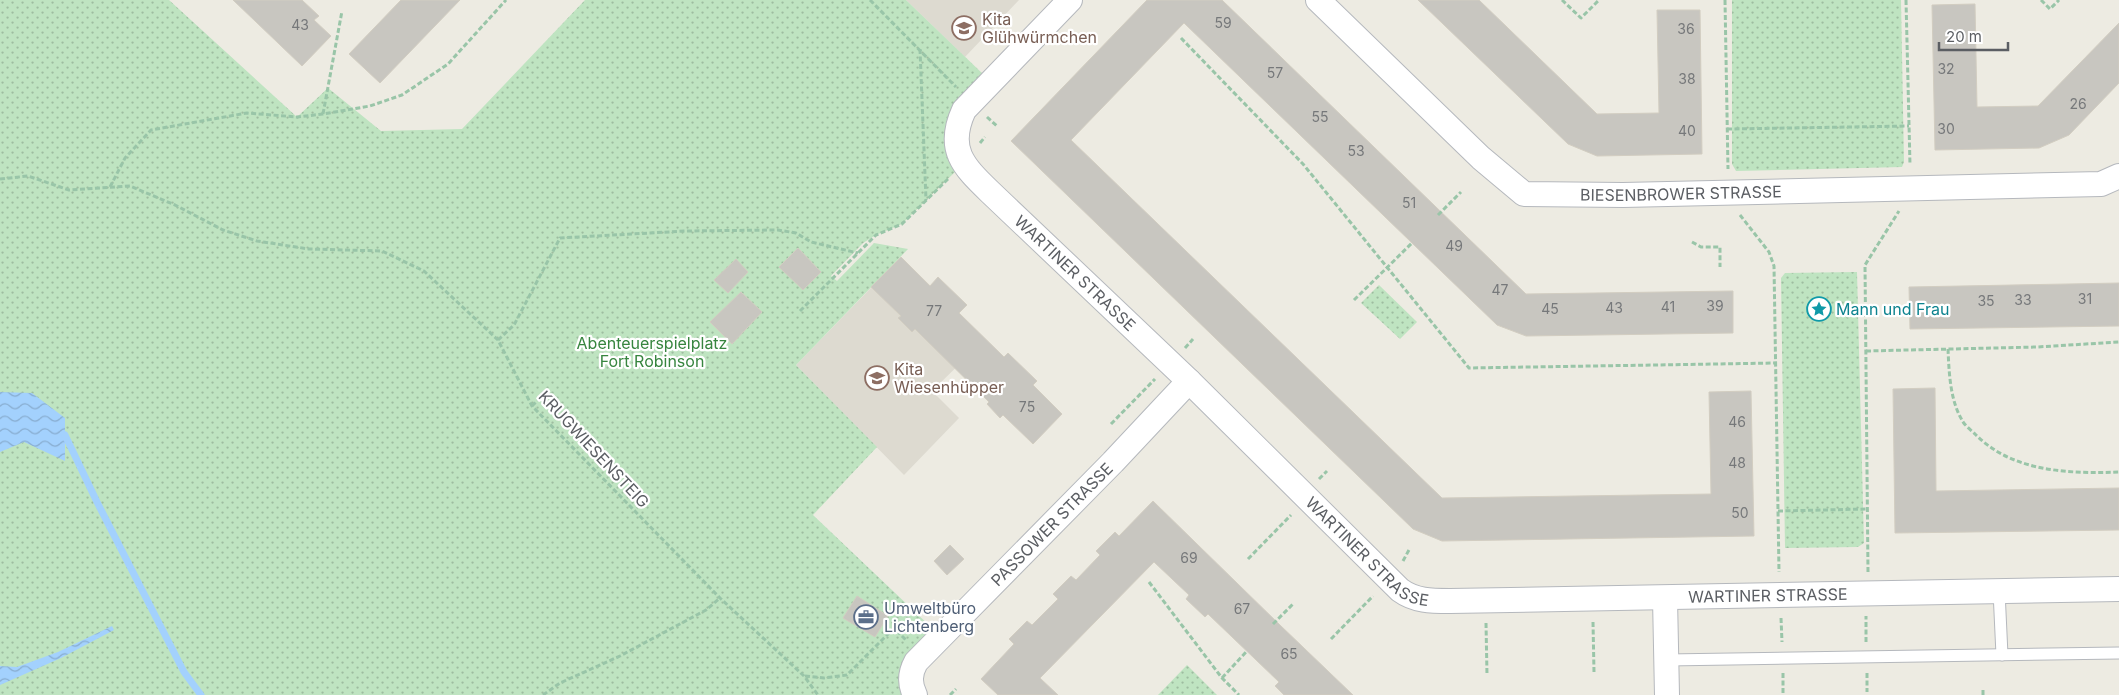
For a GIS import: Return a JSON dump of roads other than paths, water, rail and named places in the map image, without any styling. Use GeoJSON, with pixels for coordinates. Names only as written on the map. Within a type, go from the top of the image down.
{"type":"FeatureCollection","features":[{"type":"Feature","properties":{"kind":"street","name":"WARTINER STRASSE"},"geometry":{"type":"LineString","coordinates":[[1070,0],[964,110],[956,130],[956,140],[963,164],[997,199],[1189,381],[1307,499],[1409,597],[1433,601],[2119,589]]}},
{"type":"Feature","properties":{"kind":"street","name":"BIESENBROWER STRASSE"},"geometry":{"type":"LineString","coordinates":[[1318,0],[1482,158],[1524,194],[1623,195],[2101,184],[2119,176]]}},
{"type":"Feature","properties":{"kind":"street","name":"PASSOWER STRASSE"},"geometry":{"type":"LineString","coordinates":[[915,695],[910,681],[912,669],[916,662],[1113,462],[1189,381]]}},
{"type":"Feature","properties":{"kind":"street"},"geometry":{"type":"LineString","coordinates":[[1665,598],[1667,695]]}},
{"type":"Feature","properties":{"kind":"lane"},"geometry":{"type":"LineString","coordinates":[[1999,591],[2002,655]]}},
{"type":"Feature","properties":{"kind":"lane"},"geometry":{"type":"LineString","coordinates":[[1667,660],[2119,653]]}},
{"type":"Feature","properties":{"kind":"water"},"geometry":{"type":"Polygon","coordinates":[[[0,392],[32,393],[65,418],[65,461],[24,442],[0,452],[0,392]]]}},
{"type":"Feature","properties":{"kind":"water"},"geometry":{"type":"Polygon","coordinates":[[[112,626],[114,630],[61,658],[0,685],[0,666],[17,667],[58,652],[112,626]]]}},
{"type":"Feature","properties":{"kind":"waterway"},"geometry":{"type":"LineString","coordinates":[[65,435],[184,672],[201,695]]}},
{"type":"Feature","properties":{"kind":"place","name":"Kita Glühwürmchen"},"geometry":{"type":"Point","coordinates":[964,28]}},
{"type":"Feature","properties":{"kind":"place","name":"Mann und Frau"},"geometry":{"type":"Point","coordinates":[1819,309]}},
{"type":"Feature","properties":{"kind":"place","name":"Kita Wiesenhüpper"},"geometry":{"type":"Point","coordinates":[877,378]}},
{"type":"Feature","properties":{"kind":"place","name":"Umweltbüro Lichtenberg"},"geometry":{"type":"Point","coordinates":[866,617]}},
{"type":"Feature","properties":{"kind":"park label","name":"Abenteuerspielplatz Fort Robinson"},"geometry":{"type":"Point","coordinates":[652,352]}}]}
